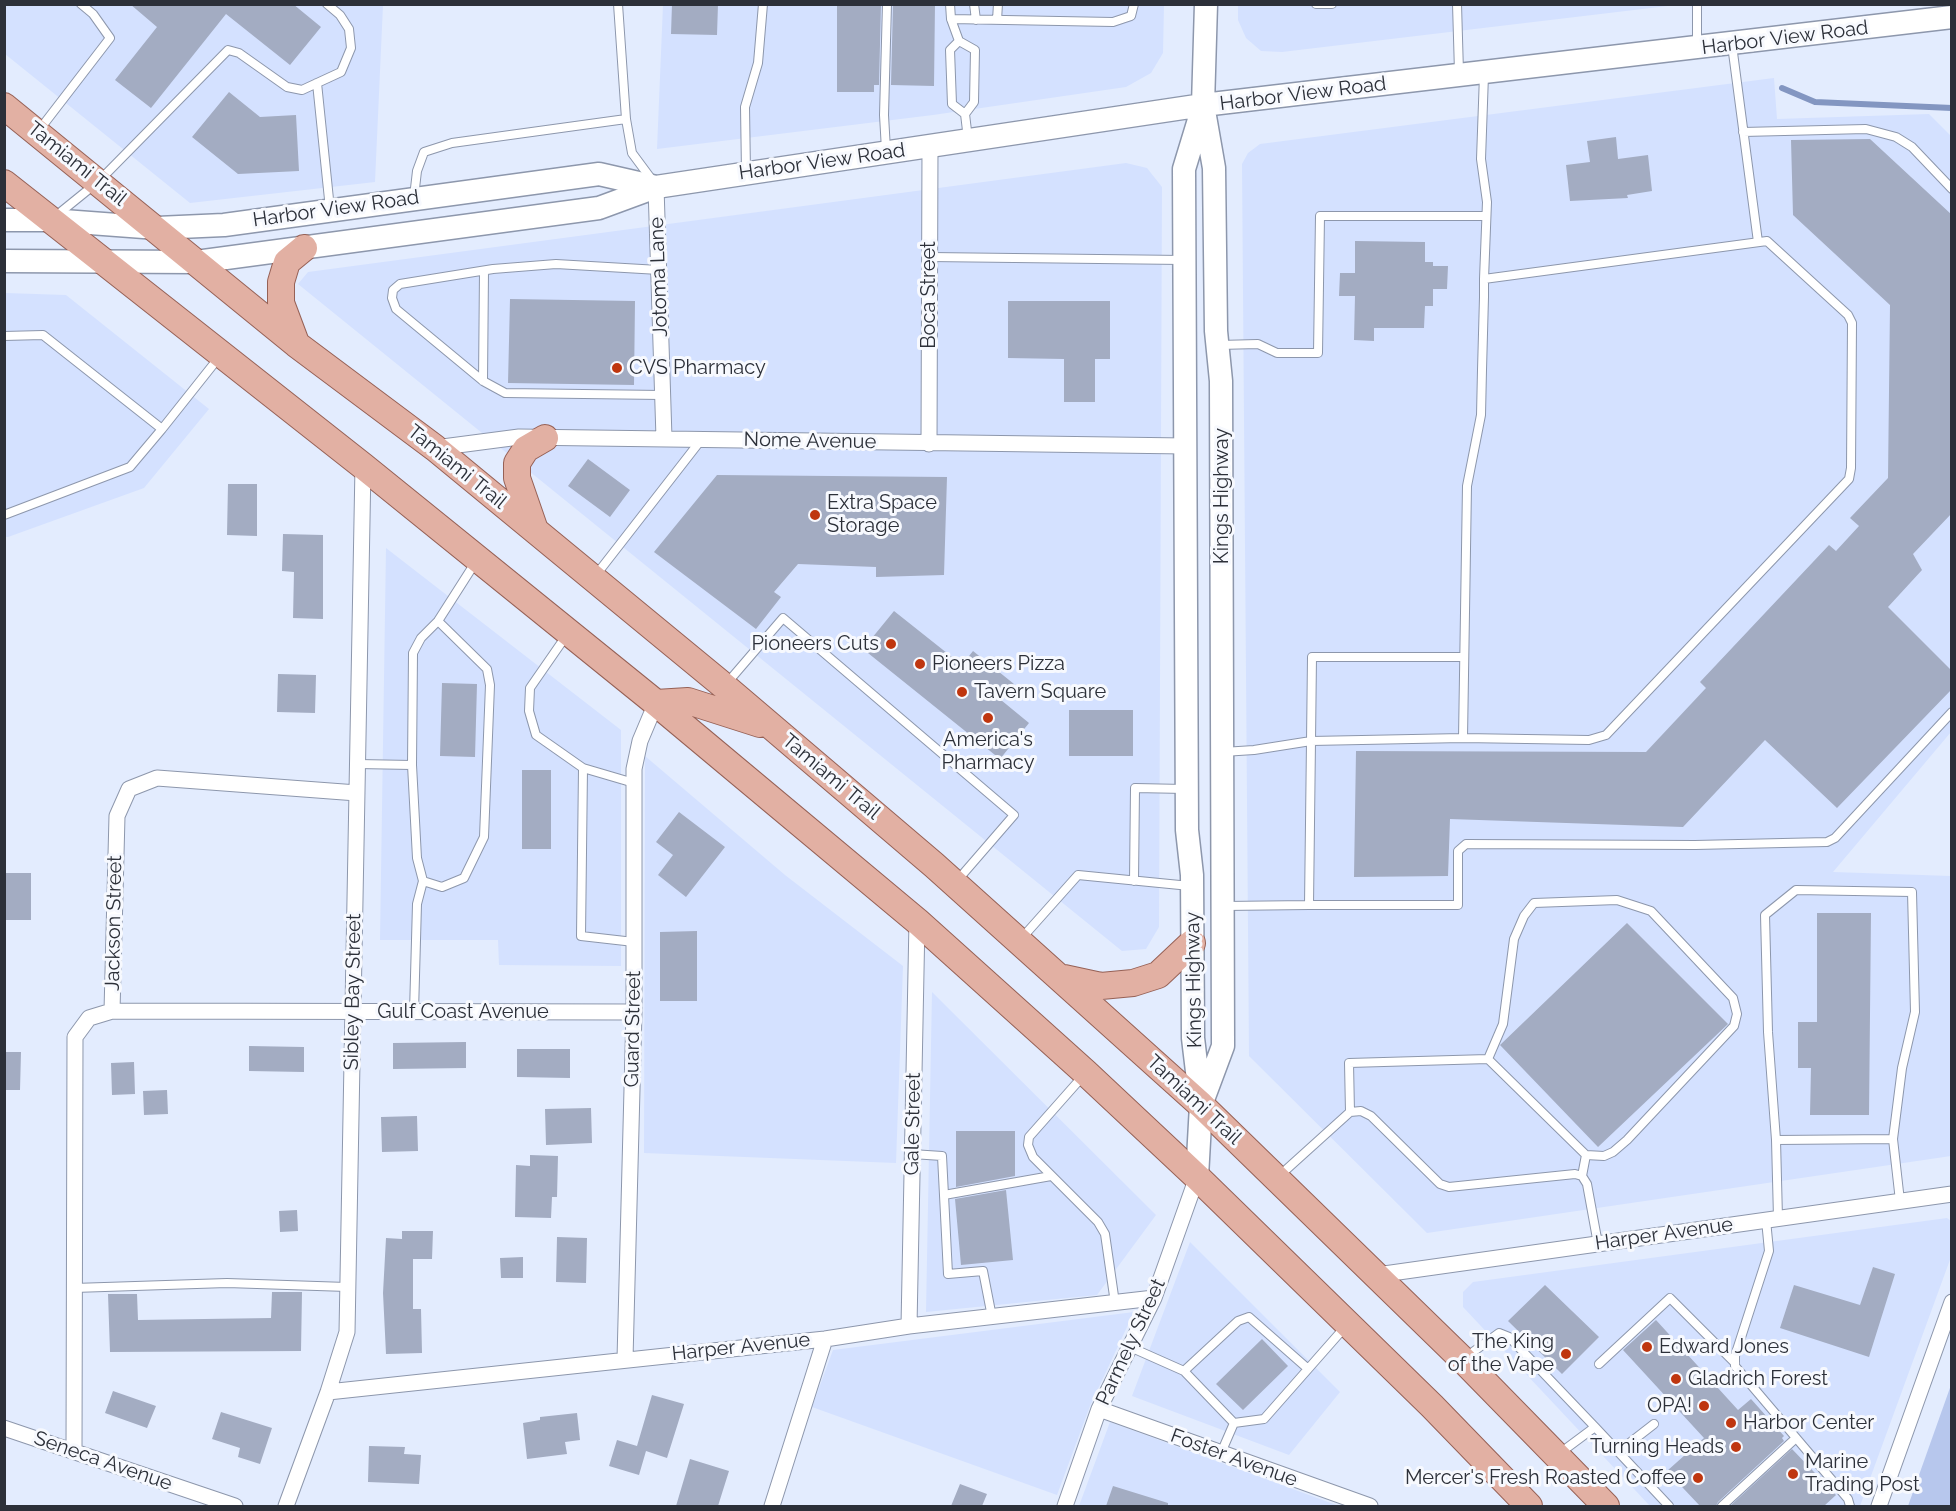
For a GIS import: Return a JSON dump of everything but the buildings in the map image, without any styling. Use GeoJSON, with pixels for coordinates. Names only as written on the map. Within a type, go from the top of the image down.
{"type":"FeatureCollection","features":[{"type":"Feature","properties":{"kind":"main road","name":"Kings Highway"},"geometry":{"type":"LineString","coordinates":[[1202,1105],[1223,1046],[1221,381],[1217,345],[1214,168],[1203,105],[1206,4]]}},
{"type":"Feature","properties":{"kind":"main road","name":"Harbor View Road"},"geometry":{"type":"LineString","coordinates":[[4,261],[196,262],[599,208],[656,187],[1203,105],[1732,45],[1952,17]]}},
{"type":"Feature","properties":{"kind":"main road","name":"Kings Highway"},"geometry":{"type":"LineString","coordinates":[[1202,1105],[1193,1038],[1192,886],[1187,830],[1184,169],[1203,105]]}},
{"type":"Feature","properties":{"kind":"main road","name":"Tamiami Trail"},"geometry":{"type":"LineString","coordinates":[[4,106],[157,228],[296,344],[435,448],[724,686],[956,883],[1202,1105],[1463,1360],[1606,1506]]}},
{"type":"Feature","properties":{"kind":"main road","name":"Harbor View Road"},"geometry":{"type":"LineString","coordinates":[[4,220],[50,220],[157,228],[224,225],[599,174],[656,187]]}},
{"type":"Feature","properties":{"kind":"main road"},"geometry":{"type":"LineString","coordinates":[[4,183],[569,632],[917,921],[1086,1073],[1348,1323],[1523,1504]]}},
{"type":"Feature","properties":{"kind":"main road"},"geometry":{"type":"LineString","coordinates":[[296,344],[281,303],[280,282],[287,262],[304,248]]}},
{"type":"Feature","properties":{"kind":"main road"},"geometry":{"type":"LineString","coordinates":[[535,531],[517,478],[517,463],[526,449],[545,438]]}},
{"type":"Feature","properties":{"kind":"main road"},"geometry":{"type":"LineString","coordinates":[[656,703],[688,701],[707,705],[774,729]]}},
{"type":"Feature","properties":{"kind":"main road"},"geometry":{"type":"LineString","coordinates":[[1186,752],[1222,752]]}},
{"type":"Feature","properties":{"kind":"main road"},"geometry":{"type":"LineString","coordinates":[[1063,978],[1101,986],[1132,983],[1158,975],[1192,943]]}},
{"type":"Feature","properties":{"kind":"main road"},"geometry":{"type":"LineString","coordinates":[[1197,1178],[1202,1105]]}},
{"type":"Feature","properties":{"kind":"street","name":"Boca Street"},"geometry":{"type":"LineString","coordinates":[[929,444],[930,146]]}},
{"type":"Feature","properties":{"kind":"street","name":"Jotoma Lane"},"geometry":{"type":"LineString","coordinates":[[656,187],[664,438]]}},
{"type":"Feature","properties":{"kind":"street","name":"Nome Avenue"},"geometry":{"type":"LineString","coordinates":[[435,448],[519,437],[1185,446]]}},
{"type":"Feature","properties":{"kind":"street","name":"Sibley Bay Street"},"geometry":{"type":"LineString","coordinates":[[285,1506],[328,1392],[347,1332],[363,466]]}},
{"type":"Feature","properties":{"kind":"street","name":"Guard Street"},"geometry":{"type":"LineString","coordinates":[[625,1359],[634,1012],[634,783],[639,741],[656,703]]}},
{"type":"Feature","properties":{"kind":"street","name":"Jackson Street"},"geometry":{"type":"LineString","coordinates":[[74,1450],[75,1037],[89,1018],[112,1011],[117,816],[129,789],[157,778],[357,793]]}},
{"type":"Feature","properties":{"kind":"street","name":"Gale Street"},"geometry":{"type":"LineString","coordinates":[[909,1326],[917,921]]}},
{"type":"Feature","properties":{"kind":"street","name":"Gulf Coast Avenue"},"geometry":{"type":"LineString","coordinates":[[112,1011],[634,1012]]}},
{"type":"Feature","properties":{"kind":"street","name":"Parmely Street"},"geometry":{"type":"LineString","coordinates":[[1065,1506],[1099,1409],[1154,1299],[1197,1178]]}},
{"type":"Feature","properties":{"kind":"street","name":"Harper Avenue"},"geometry":{"type":"LineString","coordinates":[[1377,1275],[1952,1194]]}},
{"type":"Feature","properties":{"kind":"street","name":"Harper Avenue"},"geometry":{"type":"LineString","coordinates":[[328,1392],[825,1339],[909,1326],[1154,1299]]}},
{"type":"Feature","properties":{"kind":"street"},"geometry":{"type":"LineString","coordinates":[[1879,1506],[1951,1306]]}},
{"type":"Feature","properties":{"kind":"street"},"geometry":{"type":"LineString","coordinates":[[772,1506],[825,1339]]}},
{"type":"Feature","properties":{"kind":"street","name":"Foster Avenue"},"geometry":{"type":"LineString","coordinates":[[1099,1409],[1370,1506]]}},
{"type":"Feature","properties":{"kind":"street","name":"Seneca Avenue"},"geometry":{"type":"LineString","coordinates":[[4,1428],[235,1506]]}},
{"type":"Feature","properties":{"kind":"lane"},"geometry":{"type":"LineString","coordinates":[[38,133],[110,38],[93,14],[81,4]]}},
{"type":"Feature","properties":{"kind":"lane"},"geometry":{"type":"LineString","coordinates":[[50,220],[99,182],[228,50],[239,53],[287,87],[302,90],[341,72],[351,48],[349,29],[340,15],[327,4]]}},
{"type":"Feature","properties":{"kind":"lane"},"geometry":{"type":"LineString","coordinates":[[618,4],[626,119],[632,153],[656,187]]}},
{"type":"Feature","properties":{"kind":"lane"},"geometry":{"type":"LineString","coordinates":[[746,173],[745,107],[758,63],[763,4]]}},
{"type":"Feature","properties":{"kind":"lane"},"geometry":{"type":"LineString","coordinates":[[886,153],[884,115],[887,4]]}},
{"type":"Feature","properties":{"kind":"lane"},"geometry":{"type":"LineString","coordinates":[[950,4],[951,19],[959,41],[975,50],[974,102],[965,114],[968,141]]}},
{"type":"Feature","properties":{"kind":"lane"},"geometry":{"type":"LineString","coordinates":[[974,4],[976,20]]}},
{"type":"Feature","properties":{"kind":"lane"},"geometry":{"type":"LineString","coordinates":[[997,20],[998,4]]}},
{"type":"Feature","properties":{"kind":"lane"},"geometry":{"type":"LineString","coordinates":[[951,19],[1113,22],[1131,16],[1134,4]]}},
{"type":"Feature","properties":{"kind":"lane"},"geometry":{"type":"LineString","coordinates":[[1316,4],[1332,4]]}},
{"type":"Feature","properties":{"kind":"lane"},"geometry":{"type":"LineString","coordinates":[[1457,4],[1459,76]]}},
{"type":"Feature","properties":{"kind":"lane"},"geometry":{"type":"LineString","coordinates":[[1697,4],[1697,49]]}},
{"type":"Feature","properties":{"kind":"lane"},"geometry":{"type":"LineString","coordinates":[[959,41],[950,50],[951,104],[965,114]]}},
{"type":"Feature","properties":{"kind":"lane"},"geometry":{"type":"LineString","coordinates":[[1732,45],[1758,242]]}},
{"type":"Feature","properties":{"kind":"lane"},"geometry":{"type":"LineString","coordinates":[[1463,738],[1467,486],[1481,415],[1486,216],[1481,159],[1484,73]]}},
{"type":"Feature","properties":{"kind":"lane"},"geometry":{"type":"LineString","coordinates":[[317,83],[330,210]]}},
{"type":"Feature","properties":{"kind":"lane"},"geometry":{"type":"LineString","coordinates":[[414,199],[417,171],[424,152],[452,143],[626,119]]}},
{"type":"Feature","properties":{"kind":"lane"},"geometry":{"type":"LineString","coordinates":[[1743,132],[1866,129],[1896,137],[1912,147],[1952,189]]}},
{"type":"Feature","properties":{"kind":"lane"},"geometry":{"type":"LineString","coordinates":[[1217,345],[1258,344],[1277,353],[1318,353],[1320,216],[1486,216]]}},
{"type":"Feature","properties":{"kind":"lane"},"geometry":{"type":"LineString","coordinates":[[1222,752],[1254,750],[1311,741],[1463,738],[1589,740],[1606,735],[1848,479],[1851,468],[1852,324],[1848,315],[1767,241],[1484,279]]}},
{"type":"Feature","properties":{"kind":"lane"},"geometry":{"type":"LineString","coordinates":[[930,257],[1185,260]]}},
{"type":"Feature","properties":{"kind":"lane"},"geometry":{"type":"LineString","coordinates":[[659,270],[556,264],[484,271],[400,284],[393,290],[392,298],[396,309],[483,381],[505,393],[662,395]]}},
{"type":"Feature","properties":{"kind":"lane"},"geometry":{"type":"LineString","coordinates":[[483,381],[484,271]]}},
{"type":"Feature","properties":{"kind":"lane"},"geometry":{"type":"LineString","coordinates":[[4,336],[43,335],[162,429]]}},
{"type":"Feature","properties":{"kind":"lane"},"geometry":{"type":"LineString","coordinates":[[4,514],[130,467],[221,355]]}},
{"type":"Feature","properties":{"kind":"lane"},"geometry":{"type":"LineString","coordinates":[[593,578],[701,439]]}},
{"type":"Feature","properties":{"kind":"lane"},"geometry":{"type":"LineString","coordinates":[[414,1012],[417,904],[423,881],[417,858],[412,765],[413,653],[421,638],[438,621],[478,559]]}},
{"type":"Feature","properties":{"kind":"lane"},"geometry":{"type":"LineString","coordinates":[[724,686],[783,618],[1014,815],[956,883]]}},
{"type":"Feature","properties":{"kind":"lane"},"geometry":{"type":"LineString","coordinates":[[423,881],[442,887],[464,878],[484,837],[490,685],[488,669],[438,621]]}},
{"type":"Feature","properties":{"kind":"lane"},"geometry":{"type":"LineString","coordinates":[[569,632],[530,688],[529,711],[536,735],[583,768],[634,783]]}},
{"type":"Feature","properties":{"kind":"lane"},"geometry":{"type":"LineString","coordinates":[[1309,904],[1312,657],[1464,657]]}},
{"type":"Feature","properties":{"kind":"lane"},"geometry":{"type":"LineString","coordinates":[[1223,906],[1458,905],[1458,852],[1466,844],[1739,845],[1827,842],[1835,837],[1952,712]]}},
{"type":"Feature","properties":{"kind":"lane"},"geometry":{"type":"LineString","coordinates":[[358,764],[412,765]]}},
{"type":"Feature","properties":{"kind":"lane"},"geometry":{"type":"LineString","coordinates":[[583,768],[581,936],[634,942]]}},
{"type":"Feature","properties":{"kind":"lane"},"geometry":{"type":"LineString","coordinates":[[1134,881],[1135,788],[1187,790]]}},
{"type":"Feature","properties":{"kind":"lane"},"geometry":{"type":"LineString","coordinates":[[1020,940],[1078,875],[1192,886]]}},
{"type":"Feature","properties":{"kind":"lane"},"geometry":{"type":"LineString","coordinates":[[1735,1363],[1769,1251],[1772,1219],[1776,1140],[1768,1032],[1765,915],[1796,890],[1912,892],[1915,1012],[1902,1068],[1893,1139],[1900,1201]]}},
{"type":"Feature","properties":{"kind":"lane"},"geometry":{"type":"LineString","coordinates":[[1350,1112],[1349,1063],[1488,1059],[1586,1155],[1604,1155],[1613,1152],[1627,1140],[1734,1026],[1737,1014],[1733,998],[1651,911],[1617,900],[1534,903],[1524,916],[1514,939],[1503,1024],[1488,1059]]}},
{"type":"Feature","properties":{"kind":"lane"},"geometry":{"type":"LineString","coordinates":[[1086,1073],[1029,1137],[1034,1157],[1098,1222],[1105,1234],[1115,1303]]}},
{"type":"Feature","properties":{"kind":"lane"},"geometry":{"type":"LineString","coordinates":[[1277,1178],[1350,1112],[1361,1111],[1371,1116],[1440,1184],[1449,1187],[1575,1174],[1582,1176],[1587,1184],[1598,1244]]}},
{"type":"Feature","properties":{"kind":"lane"},"geometry":{"type":"LineString","coordinates":[[1776,1140],[1893,1139]]}},
{"type":"Feature","properties":{"kind":"lane"},"geometry":{"type":"LineString","coordinates":[[912,1154],[942,1155],[948,1274],[983,1270],[992,1317]]}},
{"type":"Feature","properties":{"kind":"lane"},"geometry":{"type":"LineString","coordinates":[[1582,1176],[1586,1155]]}},
{"type":"Feature","properties":{"kind":"lane"},"geometry":{"type":"LineString","coordinates":[[944,1195],[1052,1176]]}},
{"type":"Feature","properties":{"kind":"lane"},"geometry":{"type":"LineString","coordinates":[[74,1288],[227,1283],[347,1287]]}},
{"type":"Feature","properties":{"kind":"lane"},"geometry":{"type":"LineString","coordinates":[[1599,1364],[1670,1299],[1735,1363],[1739,1374],[1848,1499],[1850,1506]]}},
{"type":"Feature","properties":{"kind":"lane"},"geometry":{"type":"LineString","coordinates":[[1184,1371],[1238,1321],[1249,1317],[1307,1368]]}},
{"type":"Feature","properties":{"kind":"lane"},"geometry":{"type":"LineString","coordinates":[[1234,1423],[1264,1419],[1348,1323]]}},
{"type":"Feature","properties":{"kind":"lane"},"geometry":{"type":"LineString","coordinates":[[1463,1360],[1499,1333],[1509,1337],[1670,1506]]}},
{"type":"Feature","properties":{"kind":"lane"},"geometry":{"type":"LineString","coordinates":[[1130,1347],[1184,1371],[1234,1423]]}},
{"type":"Feature","properties":{"kind":"lane"},"geometry":{"type":"LineString","coordinates":[[1221,1453],[1234,1423]]}},
{"type":"Feature","properties":{"kind":"lane"},"geometry":{"type":"LineString","coordinates":[[1618,1452],[1653,1424]]}},
{"type":"Feature","properties":{"kind":"lane"},"geometry":{"type":"LineString","coordinates":[[1556,1455],[1595,1427]]}},
{"type":"Feature","properties":{"kind":"lane"},"geometry":{"type":"LineString","coordinates":[[1722,1506],[1796,1438]]}},
{"type":"Feature","properties":{"kind":"shaded area"},"geometry":{"type":"Polygon","coordinates":[[[1238,4],[1676,5],[1282,52],[1261,51],[1246,38],[1238,20],[1238,4]]]}},
{"type":"Feature","properties":{"kind":"shaded area"},"geometry":{"type":"Polygon","coordinates":[[[4,5],[383,5],[375,182],[190,203],[5,54],[4,5]]]}},
{"type":"Feature","properties":{"kind":"shaded area"},"geometry":{"type":"Polygon","coordinates":[[[663,5],[1164,5],[1163,53],[1151,73],[1126,87],[933,115],[657,149],[663,5]]]}},
{"type":"Feature","properties":{"kind":"shaded area"},"geometry":{"type":"Polygon","coordinates":[[[1774,78],[1777,119],[1929,114],[1951,136],[1951,732],[1833,872],[1951,876],[1951,1156],[1427,1233],[1249,1056],[1242,164],[1248,153],[1260,144],[1774,78]]]}},
{"type":"Feature","properties":{"kind":"shaded area"},"geometry":{"type":"Polygon","coordinates":[[[1126,163],[1147,168],[1162,187],[1159,927],[1146,949],[1122,951],[298,284],[308,272],[1126,163]]]}},
{"type":"Feature","properties":{"kind":"shaded area"},"geometry":{"type":"Polygon","coordinates":[[[5,293],[66,295],[209,409],[144,488],[8,537],[5,537],[5,293]]]}},
{"type":"Feature","properties":{"kind":"shaded area"},"geometry":{"type":"Polygon","coordinates":[[[386,548],[621,730],[621,966],[499,965],[498,940],[380,940],[386,548]]]}},
{"type":"Feature","properties":{"kind":"shaded area"},"geometry":{"type":"Polygon","coordinates":[[[645,756],[785,875],[903,966],[896,1163],[644,1153],[645,756]]]}},
{"type":"Feature","properties":{"kind":"shaded area"},"geometry":{"type":"Polygon","coordinates":[[[932,992],[1156,1215],[1097,1295],[926,1312],[932,992]]]}},
{"type":"Feature","properties":{"kind":"shaded area"},"geometry":{"type":"Polygon","coordinates":[[[1947,1218],[1951,1221],[1951,1257],[1860,1506],[1650,1506],[1463,1307],[1463,1292],[1473,1282],[1947,1218]]]}},
{"type":"Feature","properties":{"kind":"shaded area"},"geometry":{"type":"Polygon","coordinates":[[[1190,1242],[1340,1392],[1289,1455],[1132,1396],[1190,1242]]]}},
{"type":"Feature","properties":{"kind":"shaded area"},"geometry":{"type":"Polygon","coordinates":[[[1134,1312],[1090,1406],[1057,1495],[812,1407],[833,1350],[1134,1312]]]}},
{"type":"Feature","properties":{"kind":"shaded area"},"geometry":{"type":"Polygon","coordinates":[[[1951,1385],[1951,1506],[1908,1506],[1951,1385]]]}},
{"type":"Feature","properties":{"kind":"shaded area"},"geometry":{"type":"Polygon","coordinates":[[[1110,1422],[1339,1506],[1079,1506],[1110,1422]]]}},
{"type":"Feature","properties":{"kind":"waterway"},"geometry":{"type":"LineString","coordinates":[[1782,88],[1815,102],[1952,108]]}},
{"type":"Feature","properties":{"kind":"place","name":"CVS Pharmacy"},"geometry":{"type":"Point","coordinates":[617,368]}},
{"type":"Feature","properties":{"kind":"place","name":"Extra Space Storage"},"geometry":{"type":"Point","coordinates":[815,515]}},
{"type":"Feature","properties":{"kind":"place","name":"Pioneers Cuts"},"geometry":{"type":"Point","coordinates":[891,644]}},
{"type":"Feature","properties":{"kind":"place","name":"Pioneers Pizza"},"geometry":{"type":"Point","coordinates":[920,664]}},
{"type":"Feature","properties":{"kind":"place","name":"Tavern Square"},"geometry":{"type":"Point","coordinates":[962,692]}},
{"type":"Feature","properties":{"kind":"place","name":"America's Pharmacy"},"geometry":{"type":"Point","coordinates":[988,718]}},
{"type":"Feature","properties":{"kind":"place","name":"Edward Jones"},"geometry":{"type":"Point","coordinates":[1647,1347]}},
{"type":"Feature","properties":{"kind":"place","name":"The King of the Vape"},"geometry":{"type":"Point","coordinates":[1566,1354]}},
{"type":"Feature","properties":{"kind":"place","name":"Gladrich Forest"},"geometry":{"type":"Point","coordinates":[1676,1379]}},
{"type":"Feature","properties":{"kind":"place","name":"OPA!"},"geometry":{"type":"Point","coordinates":[1704,1406]}},
{"type":"Feature","properties":{"kind":"place","name":"Harbor Center"},"geometry":{"type":"Point","coordinates":[1731,1423]}},
{"type":"Feature","properties":{"kind":"place","name":"Turning Heads"},"geometry":{"type":"Point","coordinates":[1736,1447]}},
{"type":"Feature","properties":{"kind":"place","name":"Marine Trading Post"},"geometry":{"type":"Point","coordinates":[1793,1474]}},
{"type":"Feature","properties":{"kind":"place","name":"Mercer's Fresh Roasted Coffee"},"geometry":{"type":"Point","coordinates":[1698,1478]}}]}
